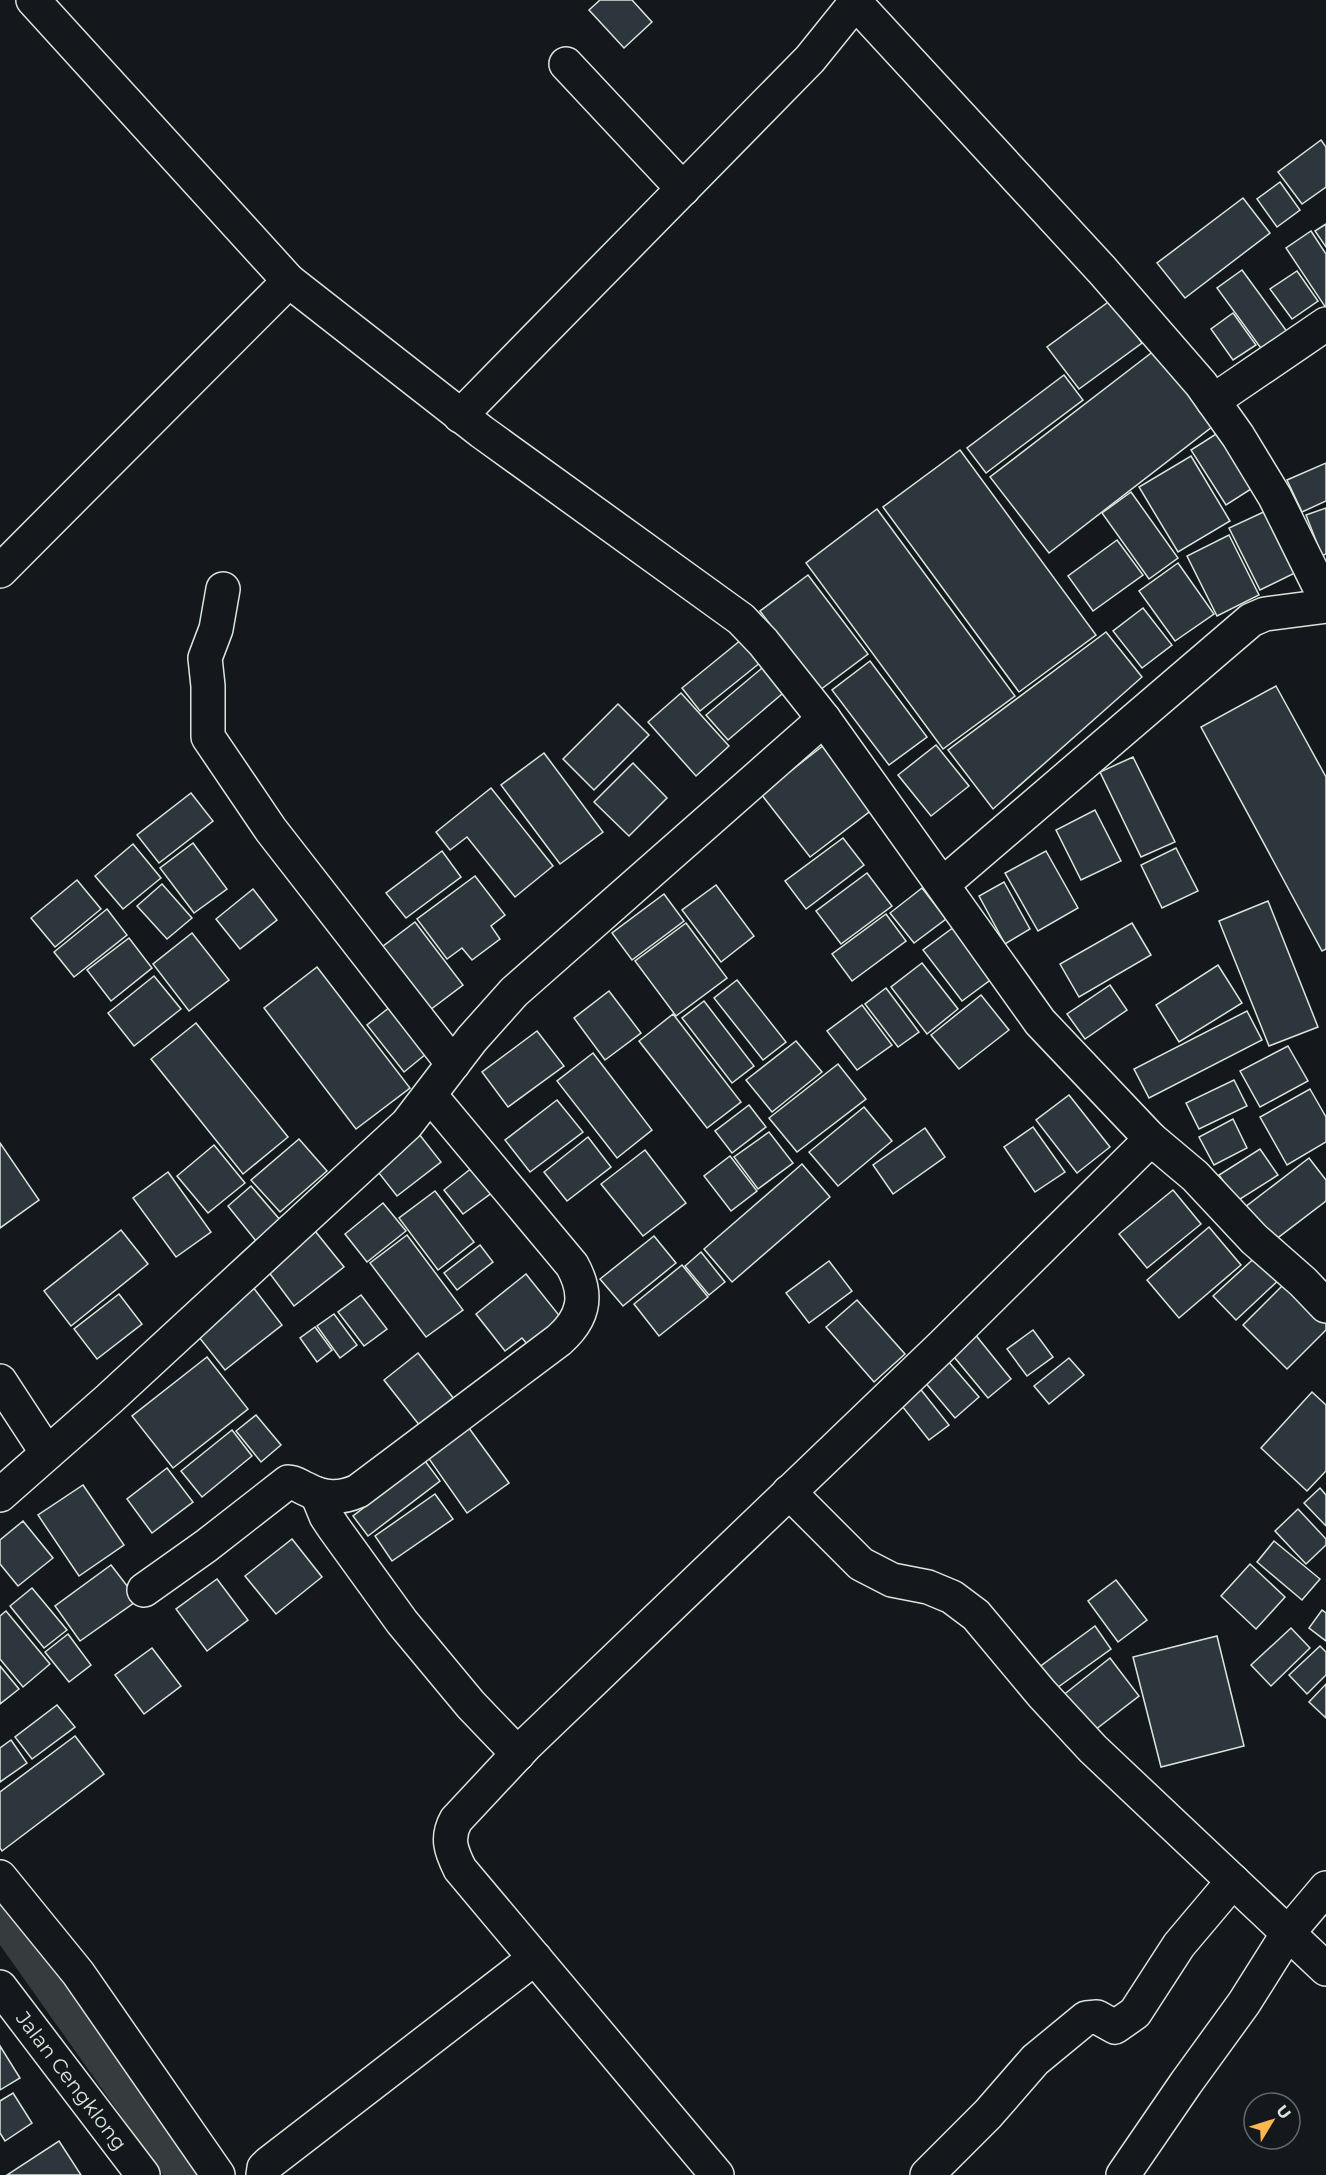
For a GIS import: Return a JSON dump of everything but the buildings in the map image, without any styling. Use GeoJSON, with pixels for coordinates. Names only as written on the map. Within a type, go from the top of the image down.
{"type":"FeatureCollection","features":[{"type":"Feature","properties":{"kind":"street"},"geometry":{"type":"LineString","coordinates":[[33,0],[289,281],[460,416],[741,619],[763,642],[824,719],[1040,1022],[1151,1139],[1195,1176],[1254,1239],[1303,1282],[1326,1306]]}},
{"type":"Feature","properties":{"kind":"street"},"geometry":{"type":"LineString","coordinates":[[460,416],[810,59],[855,1],[1102,270],[1201,384],[1238,436],[1275,497],[1326,600]]}},
{"type":"Feature","properties":{"kind":"street"},"geometry":{"type":"LineString","coordinates":[[566,64],[683,189]]}},
{"type":"Feature","properties":{"kind":"street"},"geometry":{"type":"LineString","coordinates":[[6,551],[289,281]]}},
{"type":"Feature","properties":{"kind":"street"},"geometry":{"type":"LineString","coordinates":[[1213,401],[1326,324]]}},
{"type":"Feature","properties":{"kind":"street"},"geometry":{"type":"LineString","coordinates":[[223,589],[216,629],[205,658],[208,686],[208,737],[271,830],[453,1064]]}},
{"type":"Feature","properties":{"kind":"street"},"geometry":{"type":"LineString","coordinates":[[943,884],[1251,620],[1265,614],[1326,606]]}},
{"type":"Feature","properties":{"kind":"street"},"geometry":{"type":"LineString","coordinates":[[0,1495],[109,1399],[407,1124],[472,1039],[514,992],[824,719]]}},
{"type":"Feature","properties":{"kind":"street"},"geometry":{"type":"LineString","coordinates":[[144,1590],[206,1546],[288,1482],[293,1482],[317,1494],[340,1498],[358,1491],[559,1340],[578,1319],[582,1294],[572,1265],[430,1095]]}},
{"type":"Feature","properties":{"kind":"street"},"geometry":{"type":"LineString","coordinates":[[717,2175],[460,1869],[450,1844],[450,1831],[456,1820],[518,1754],[943,1345],[1151,1139]]}},
{"type":"Feature","properties":{"kind":"street"},"geometry":{"type":"LineString","coordinates":[[0,1381],[47,1453]]}},
{"type":"Feature","properties":{"kind":"street"},"geometry":{"type":"LineString","coordinates":[[789,1492],[861,1564],[892,1580],[928,1587],[952,1597],[976,1615],[1042,1694],[1093,1749],[1326,1969]]}},
{"type":"Feature","properties":{"kind":"street"},"geometry":{"type":"LineString","coordinates":[[317,1494],[334,1528],[402,1622],[471,1705],[518,1754]]}},
{"type":"Feature","properties":{"kind":"street"},"geometry":{"type":"LineString","coordinates":[[0,1877],[78,1973],[218,2175]]}},
{"type":"Feature","properties":{"kind":"street"},"geometry":{"type":"LineString","coordinates":[[927,2175],[988,2114],[1035,2060],[1086,2018],[1097,2017],[1115,2027],[1131,2016],[1179,1945],[1233,1881]]}},
{"type":"Feature","properties":{"kind":"street"},"geometry":{"type":"LineString","coordinates":[[1123,2175],[1244,2004],[1288,1933],[1326,1888]]}},
{"type":"Feature","properties":{"kind":"street"},"geometry":{"type":"LineString","coordinates":[[263,2175],[264,2168],[269,2163],[535,1958]]}},
{"type":"Feature","properties":{"kind":"street","name":"Jalan Cengklong"},"geometry":{"type":"LineString","coordinates":[[0,1987],[143,2175]]}},
{"type":"Feature","properties":{"kind":"waterway"},"geometry":{"type":"LineString","coordinates":[[0,1913],[15,1928],[190,2175]]}}]}
